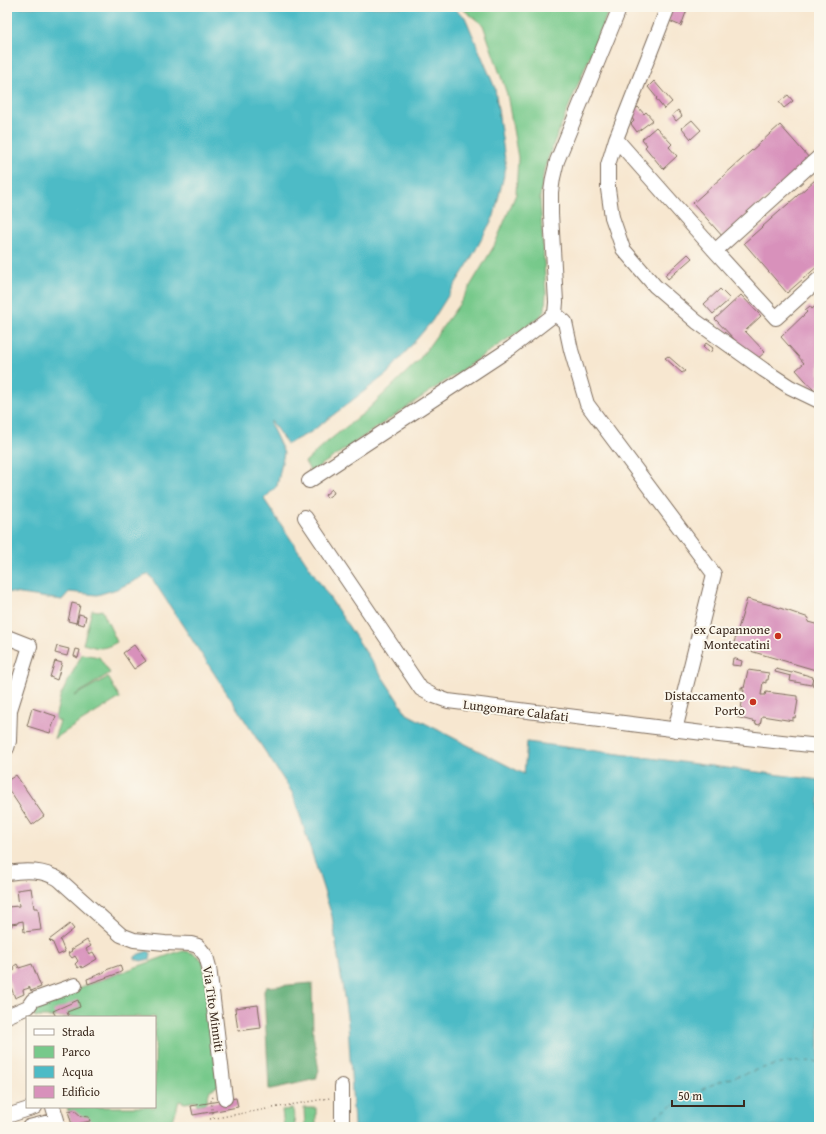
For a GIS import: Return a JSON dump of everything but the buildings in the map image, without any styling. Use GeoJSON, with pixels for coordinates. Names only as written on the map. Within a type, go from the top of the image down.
{"type":"FeatureCollection","features":[{"type":"Feature","properties":{"kind":"street"},"geometry":{"type":"LineString","coordinates":[[309,481],[511,348],[555,314],[556,302],[551,214],[551,192],[553,178],[557,161],[620,7]]}},
{"type":"Feature","properties":{"kind":"street"},"geometry":{"type":"LineString","coordinates":[[668,7],[616,139],[608,165],[608,189],[612,217],[623,249],[655,286],[697,322],[790,387],[819,401]]}},
{"type":"Feature","properties":{"kind":"street"},"geometry":{"type":"LineString","coordinates":[[616,139],[776,318],[819,279]]}},
{"type":"Feature","properties":{"kind":"street"},"geometry":{"type":"LineString","coordinates":[[715,251],[819,158]]}},
{"type":"Feature","properties":{"kind":"street"},"geometry":{"type":"LineString","coordinates":[[555,314],[565,322],[571,350],[587,404],[714,574],[675,730]]}},
{"type":"Feature","properties":{"kind":"street","name":"Lungomare Calafati"},"geometry":{"type":"LineString","coordinates":[[305,517],[421,689],[434,696],[448,701],[675,730],[819,746]]}},
{"type":"Feature","properties":{"kind":"street"},"geometry":{"type":"LineString","coordinates":[[7,637],[30,646],[10,710],[8,744]]}},
{"type":"Feature","properties":{"kind":"street","name":"Via Tito Minniti"},"geometry":{"type":"LineString","coordinates":[[7,873],[17,871],[44,873],[54,876],[121,935],[134,940],[191,944],[198,946],[206,956],[209,967],[225,1098]]}},
{"type":"Feature","properties":{"kind":"street"},"geometry":{"type":"LineString","coordinates":[[7,1016],[28,1007],[33,1000],[75,985]]}},
{"type":"Feature","properties":{"kind":"street"},"geometry":{"type":"LineString","coordinates":[[342,1091],[342,1127]]}},
{"type":"Feature","properties":{"kind":"street"},"geometry":{"type":"LineString","coordinates":[[7,1116],[32,1108]]}},
{"type":"Feature","properties":{"kind":"street"},"geometry":{"type":"LineString","coordinates":[[29,1127],[57,1120],[53,1108]]}},
{"type":"Feature","properties":{"kind":"path"},"geometry":{"type":"LineString","coordinates":[[210,1119],[342,1091]]}},
{"type":"Feature","properties":{"kind":"green space"},"geometry":{"type":"Polygon","coordinates":[[[460,7],[610,7],[544,170],[540,198],[546,293],[545,310],[540,317],[311,472],[305,462],[327,442],[365,412],[418,361],[460,303],[494,246],[516,194],[518,158],[507,94],[483,25],[460,7]]]}},
{"type":"Feature","properties":{"kind":"green space"},"geometry":{"type":"Polygon","coordinates":[[[92,610],[102,610],[117,642],[103,648],[83,644],[92,610]]]}},
{"type":"Feature","properties":{"kind":"green space"},"geometry":{"type":"Polygon","coordinates":[[[82,654],[99,657],[110,673],[74,696],[108,677],[120,698],[54,739],[60,721],[55,719],[60,697],[82,654]]]}},
{"type":"Feature","properties":{"kind":"green space"},"geometry":{"type":"Polygon","coordinates":[[[180,951],[193,953],[203,961],[218,1086],[210,1090],[206,1103],[197,1105],[196,1101],[185,1103],[179,1101],[171,1127],[73,1127],[67,1108],[156,1108],[156,1016],[35,1016],[35,1004],[180,951]]]}},
{"type":"Feature","properties":{"kind":"green space"},"geometry":{"type":"Polygon","coordinates":[[[312,983],[313,1034],[319,1071],[316,1079],[269,1089],[264,991],[266,987],[312,983]]]}},
{"type":"Feature","properties":{"kind":"green space"},"geometry":{"type":"Polygon","coordinates":[[[304,1108],[316,1108],[316,1127],[305,1127],[304,1108]]]}},
{"type":"Feature","properties":{"kind":"green space"},"geometry":{"type":"Polygon","coordinates":[[[293,1109],[295,1127],[284,1127],[282,1110],[293,1109]]]}},
{"type":"Feature","properties":{"kind":"water"},"geometry":{"type":"Polygon","coordinates":[[[7,7],[452,7],[465,17],[495,88],[506,167],[494,216],[468,264],[432,321],[388,373],[311,432],[287,444],[271,421],[271,425],[284,453],[277,486],[264,499],[407,714],[524,774],[527,742],[819,780],[819,1127],[354,1127],[348,1024],[332,916],[293,794],[149,574],[117,589],[97,595],[69,592],[62,600],[7,592],[7,7]]]}},
{"type":"Feature","properties":{"kind":"water"},"geometry":{"type":"Polygon","coordinates":[[[148,951],[151,953],[150,959],[141,961],[135,959],[135,957],[139,954],[148,951]]]}},
{"type":"Feature","properties":{"kind":"ferry route"},"geometry":{"type":"LineString","coordinates":[[640,1127],[674,1105],[717,1083],[762,1068],[790,1062],[819,1062]]}},
{"type":"Feature","properties":{"kind":"place","name":"ex Capannone Montecatini"},"geometry":{"type":"Point","coordinates":[778,636]}},
{"type":"Feature","properties":{"kind":"place","name":"Distaccamento Porto"},"geometry":{"type":"Point","coordinates":[753,702]}}]}
